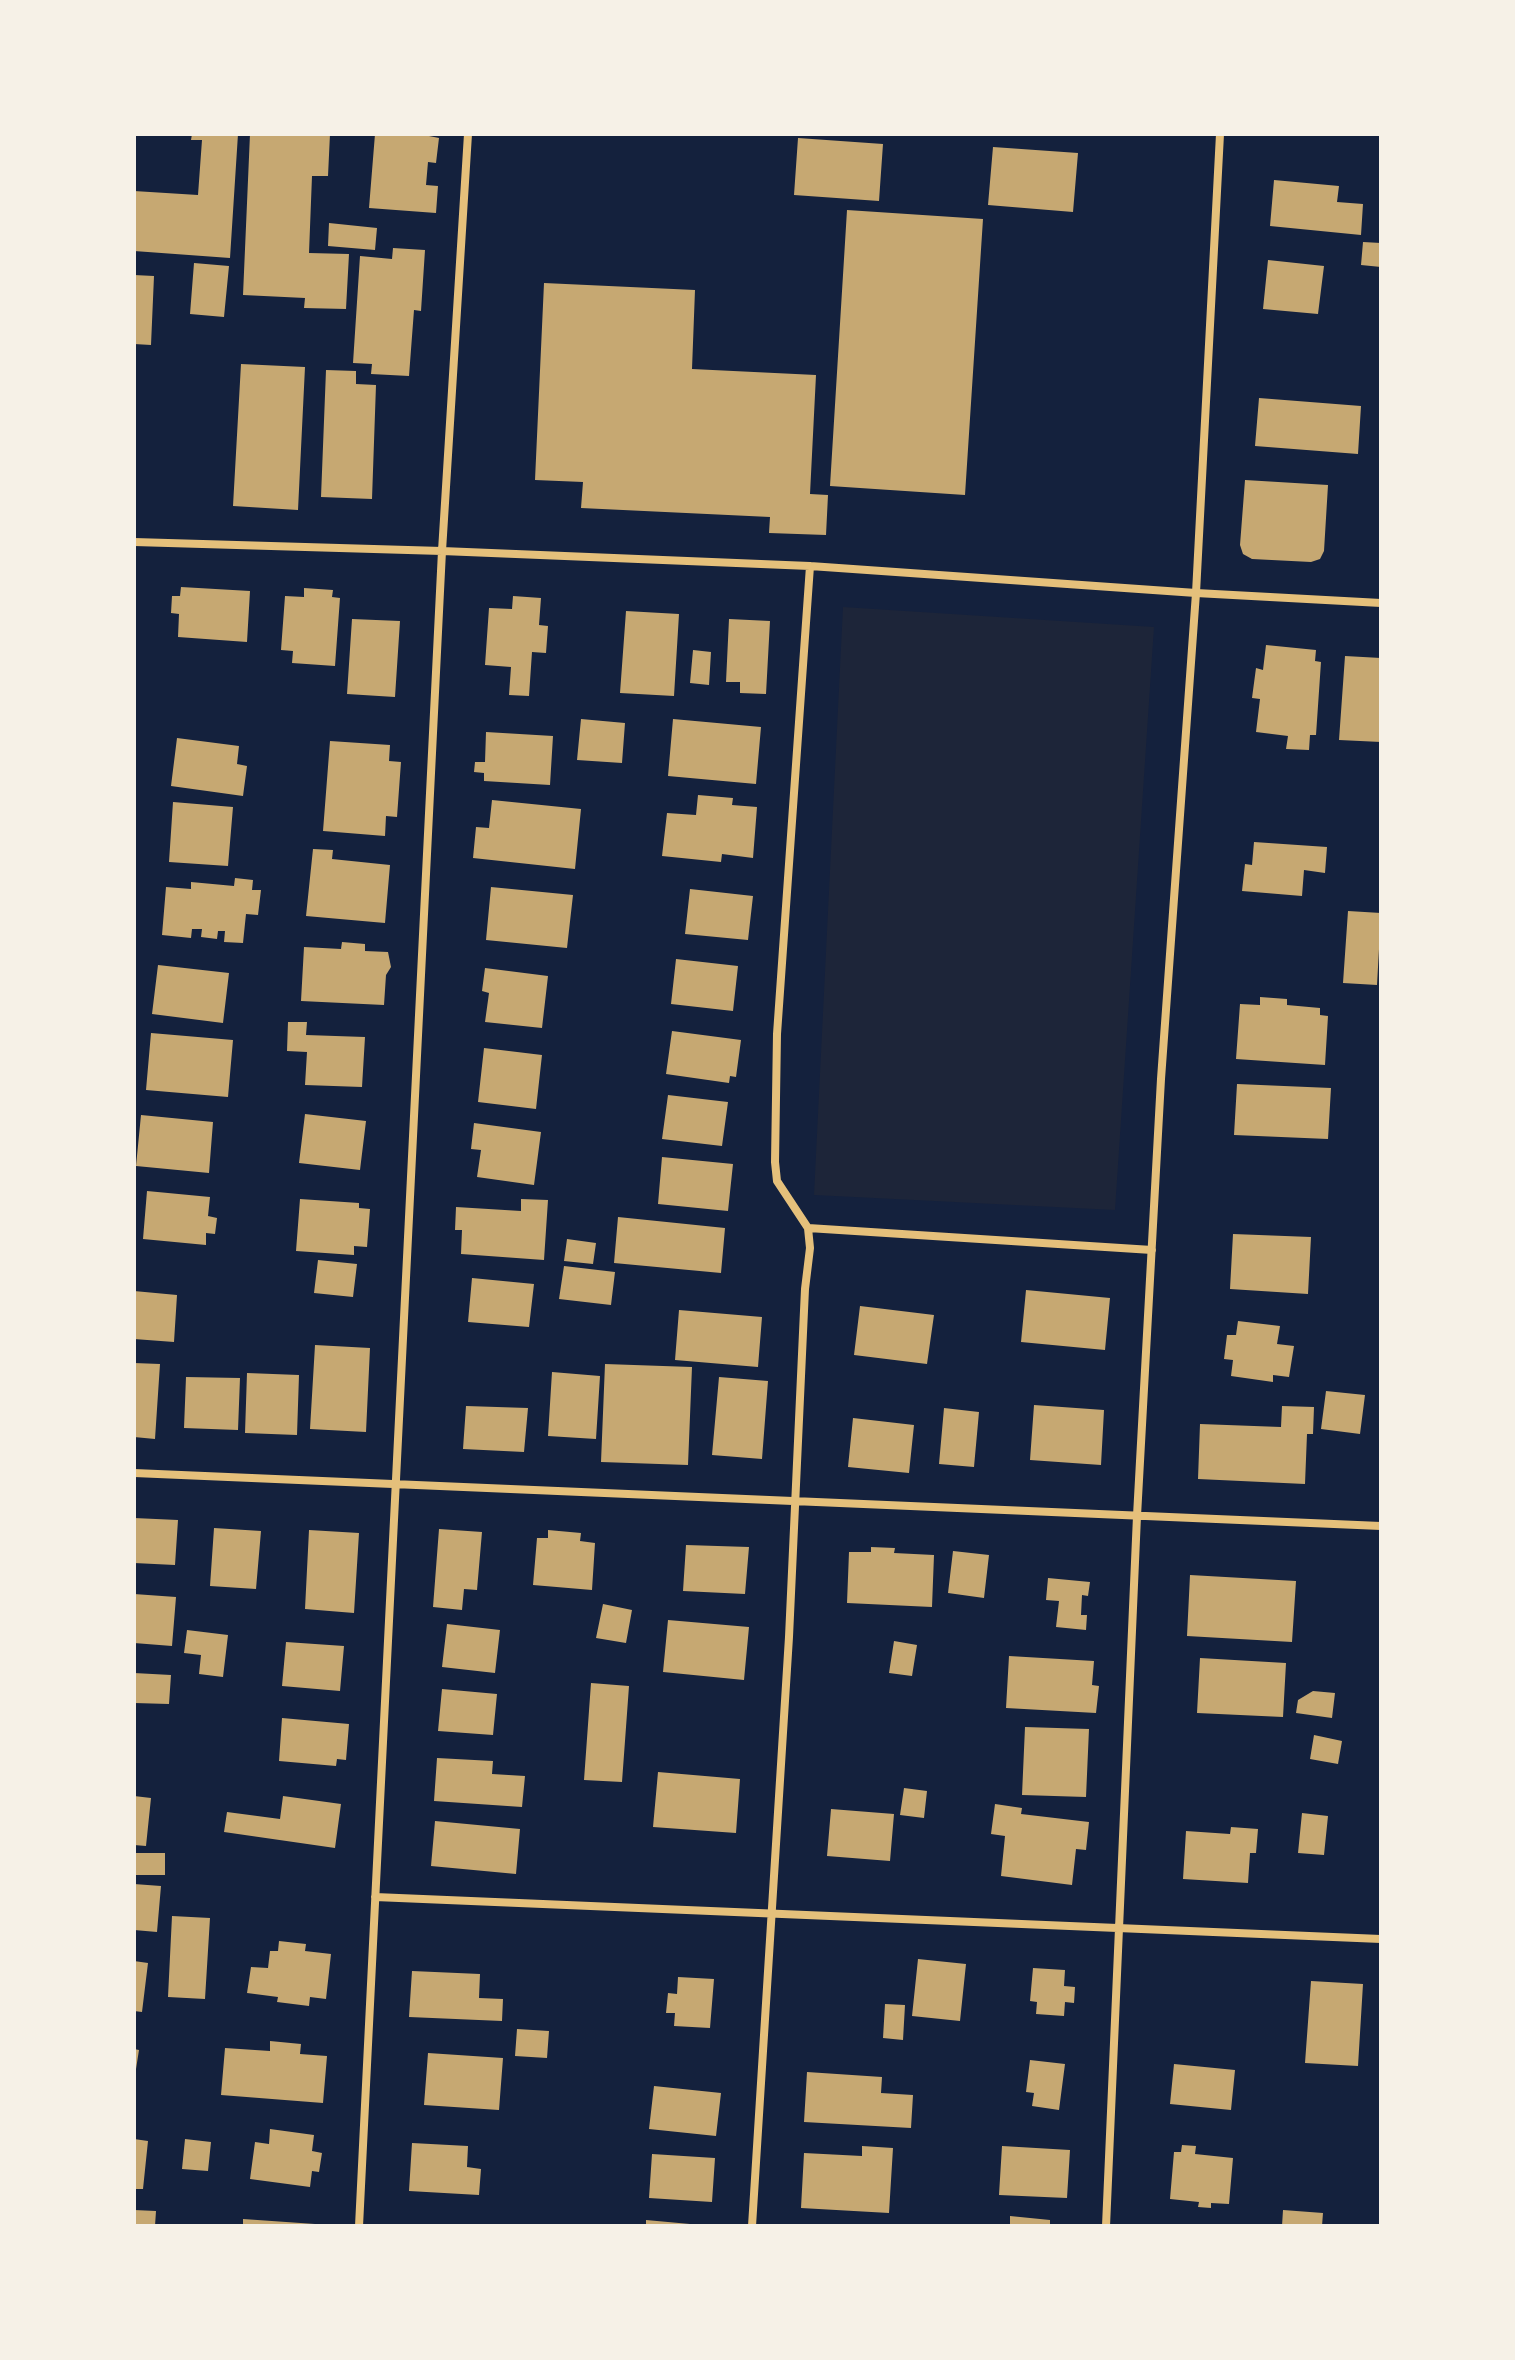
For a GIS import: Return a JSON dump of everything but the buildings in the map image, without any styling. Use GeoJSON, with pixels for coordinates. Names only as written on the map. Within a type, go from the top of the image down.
{"type":"FeatureCollection","features":[{"type":"Feature","properties":{"kind":"street"},"geometry":{"type":"LineString","coordinates":[[359,2226],[442,551],[468,134]]}},
{"type":"Feature","properties":{"kind":"street"},"geometry":{"type":"LineString","coordinates":[[1106,2226],[1137,1516],[1161,1079],[1196,593],[1220,134]]}},
{"type":"Feature","properties":{"kind":"street"},"geometry":{"type":"LineString","coordinates":[[134,542],[810,566],[1381,603]]}},
{"type":"Feature","properties":{"kind":"street"},"geometry":{"type":"LineString","coordinates":[[752,2226],[796,1501],[805,1289],[810,1248],[808,1228],[777,1181],[775,1162],[777,1034],[810,566]]}},
{"type":"Feature","properties":{"kind":"street"},"geometry":{"type":"LineString","coordinates":[[808,1228],[1152,1250]]}},
{"type":"Feature","properties":{"kind":"street"},"geometry":{"type":"LineString","coordinates":[[134,1473],[1381,1526]]}},
{"type":"Feature","properties":{"kind":"street"},"geometry":{"type":"LineString","coordinates":[[375,1897],[1381,1939]]}},
{"type":"Feature","properties":{"kind":"shaded area"},"geometry":{"type":"Polygon","coordinates":[[[843,607],[1154,627],[1115,1210],[814,1195],[843,607]]]}}]}
